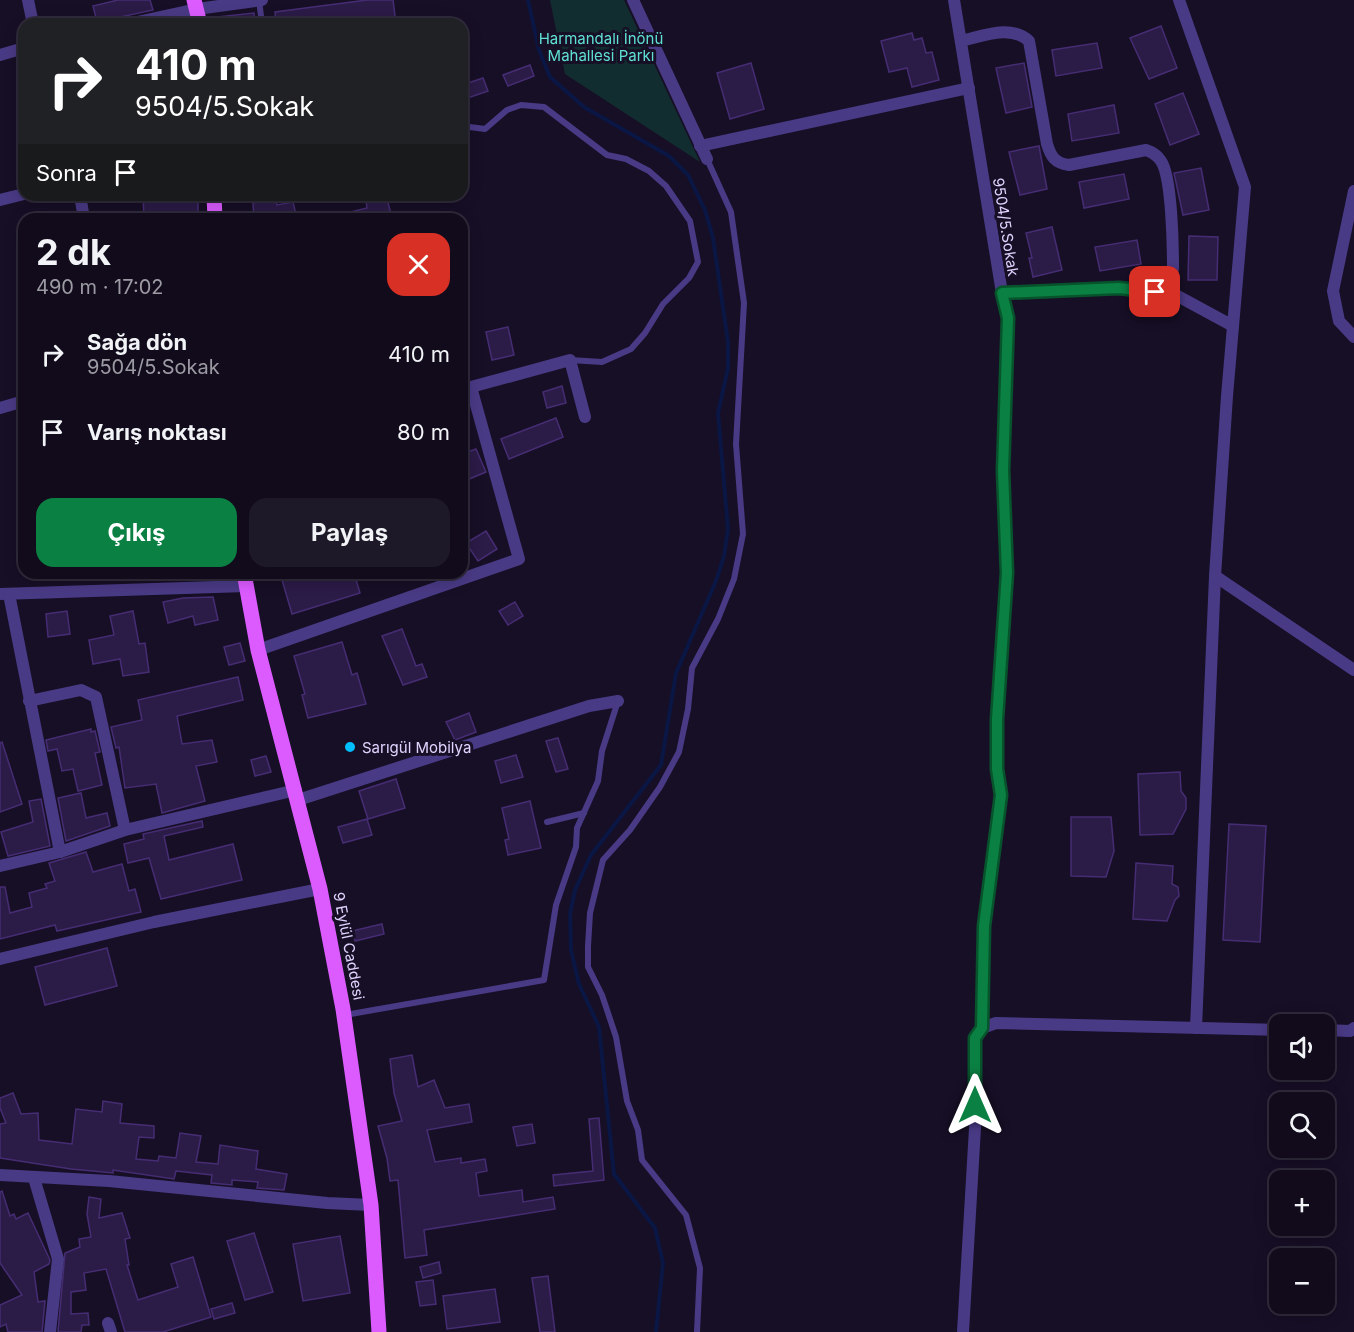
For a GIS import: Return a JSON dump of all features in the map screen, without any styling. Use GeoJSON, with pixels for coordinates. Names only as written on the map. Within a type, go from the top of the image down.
{"type":"FeatureCollection","features":[{"type":"Feature","properties":{"kind":"main road","name":"9 Eylül Caddesi"},"geometry":{"type":"LineString","coordinates":[[245,580],[258,650],[320,889],[344,1016],[371,1205],[379,1332]]}},
{"type":"Feature","properties":{"kind":"street"},"geometry":{"type":"LineString","coordinates":[[28,0],[32,18]]}},
{"type":"Feature","properties":{"kind":"street"},"geometry":{"type":"LineString","coordinates":[[160,18],[260,0]]}},
{"type":"Feature","properties":{"kind":"street"},"geometry":{"type":"LineString","coordinates":[[633,0],[707,159]]}},
{"type":"Feature","properties":{"kind":"street","name":"9504/5.Sokak"},"geometry":{"type":"LineString","coordinates":[[954,0],[1002,293],[1119,288],[1174,294],[1233,326]]}},
{"type":"Feature","properties":{"kind":"street"},"geometry":{"type":"LineString","coordinates":[[1179,0],[1245,187],[1215,576],[1196,1028]]}},
{"type":"Feature","properties":{"kind":"street"},"geometry":{"type":"LineString","coordinates":[[961,41],[1011,31],[1021,34],[1029,41],[1047,144],[1050,154],[1059,164],[1069,165],[1146,150],[1162,162],[1167,190],[1173,268]]}},
{"type":"Feature","properties":{"kind":"street"},"geometry":{"type":"LineString","coordinates":[[0,55],[18,50]]}},
{"type":"Feature","properties":{"kind":"street"},"geometry":{"type":"LineString","coordinates":[[700,146],[969,88]]}},
{"type":"Feature","properties":{"kind":"street"},"geometry":{"type":"LineString","coordinates":[[1354,191],[1333,291],[1339,321],[1354,337]]}},
{"type":"Feature","properties":{"kind":"street"},"geometry":{"type":"LineString","coordinates":[[0,200],[18,196]]}},
{"type":"Feature","properties":{"kind":"street"},"geometry":{"type":"LineString","coordinates":[[468,577],[519,559],[471,387],[570,360],[585,417]]}},
{"type":"Feature","properties":{"kind":"street"},"geometry":{"type":"LineString","coordinates":[[0,408],[18,403]]}},
{"type":"Feature","properties":{"kind":"street"},"geometry":{"type":"LineString","coordinates":[[1215,576],[1354,670]]}},
{"type":"Feature","properties":{"kind":"street"},"geometry":{"type":"LineString","coordinates":[[258,650],[462,579]]}},
{"type":"Feature","properties":{"kind":"street"},"geometry":{"type":"LineString","coordinates":[[60,852],[4,594],[245,580]]}},
{"type":"Feature","properties":{"kind":"street"},"geometry":{"type":"LineString","coordinates":[[29,701],[81,690],[96,697],[125,830]]}},
{"type":"Feature","properties":{"kind":"street"},"geometry":{"type":"LineString","coordinates":[[1,863],[60,852],[125,830],[297,795],[589,706],[618,701]]}},
{"type":"Feature","properties":{"kind":"street"},"geometry":{"type":"LineString","coordinates":[[0,959],[154,922],[320,889]]}},
{"type":"Feature","properties":{"kind":"street"},"geometry":{"type":"LineString","coordinates":[[963,1332],[975,1128],[975,1038],[982,1028],[996,1023],[1269,1029]]}},
{"type":"Feature","properties":{"kind":"street"},"geometry":{"type":"LineString","coordinates":[[1335,1030],[1350,1031],[1354,1028]]}},
{"type":"Feature","properties":{"kind":"street"},"geometry":{"type":"LineString","coordinates":[[0,1175],[109,1181],[327,1203],[371,1205]]}},
{"type":"Feature","properties":{"kind":"street"},"geometry":{"type":"LineString","coordinates":[[34,1178],[58,1259],[50,1332]]}},
{"type":"Feature","properties":{"kind":"lane"},"geometry":{"type":"LineString","coordinates":[[260,0],[262,18]]}},
{"type":"Feature","properties":{"kind":"lane"},"geometry":{"type":"LineString","coordinates":[[468,127],[485,129],[507,110],[520,105],[544,107],[558,115],[607,155],[626,159],[650,171],[666,186],[690,221],[698,262],[689,278],[663,304],[645,333],[631,349],[602,362],[570,360]]}},
{"type":"Feature","properties":{"kind":"lane"},"geometry":{"type":"LineString","coordinates":[[697,1332],[700,1268],[686,1215],[642,1160],[638,1130],[627,1101],[615,1037],[602,995],[588,967],[588,946],[590,913],[603,860],[630,830],[660,787],[679,753],[688,709],[692,668],[718,620],[734,579],[743,534],[736,444],[744,303],[731,212],[707,159]]}},
{"type":"Feature","properties":{"kind":"lane"},"geometry":{"type":"LineString","coordinates":[[982,1028],[984,926],[1001,795],[997,769],[997,719],[1007,573],[1003,471],[1008,318],[1002,293]]}},
{"type":"Feature","properties":{"kind":"lane"},"geometry":{"type":"LineString","coordinates":[[344,1016],[544,980],[556,905],[576,847],[577,828],[598,781],[602,751],[618,701]]}},
{"type":"Feature","properties":{"kind":"lane"},"geometry":{"type":"LineString","coordinates":[[547,822],[584,813]]}},
{"type":"Feature","properties":{"kind":"green space","name":"Harmandalı İnönü Mahallesi Parkı"},"geometry":{"type":"Polygon","coordinates":[[[550,0],[624,0],[700,162],[565,74],[550,0]]]}},
{"type":"Feature","properties":{"kind":"building"},"geometry":{"type":"Polygon","coordinates":[[[118,0],[150,0],[153,10],[116,18],[96,18],[93,6],[118,0]]]}},
{"type":"Feature","properties":{"kind":"building"},"geometry":{"type":"Polygon","coordinates":[[[367,0],[393,0],[395,18],[276,18],[275,12],[367,0]]]}},
{"type":"Feature","properties":{"kind":"building"},"geometry":{"type":"Polygon","coordinates":[[[254,13],[254,18],[218,18],[254,13]]]}},
{"type":"Feature","properties":{"kind":"building"},"geometry":{"type":"Polygon","coordinates":[[[1161,26],[1177,68],[1149,79],[1130,38],[1161,26]]]}},
{"type":"Feature","properties":{"kind":"building"},"geometry":{"type":"Polygon","coordinates":[[[912,33],[914,40],[922,38],[926,53],[932,52],[939,80],[912,87],[907,68],[889,72],[881,41],[912,33]]]}},
{"type":"Feature","properties":{"kind":"building"},"geometry":{"type":"Polygon","coordinates":[[[1097,43],[1102,68],[1056,76],[1052,50],[1097,43]]]}},
{"type":"Feature","properties":{"kind":"building"},"geometry":{"type":"Polygon","coordinates":[[[751,63],[764,109],[730,119],[717,73],[751,63]]]}},
{"type":"Feature","properties":{"kind":"building"},"geometry":{"type":"Polygon","coordinates":[[[1024,63],[1032,107],[1006,113],[996,68],[1024,63]]]}},
{"type":"Feature","properties":{"kind":"building"},"geometry":{"type":"Polygon","coordinates":[[[530,65],[534,76],[508,86],[503,75],[530,65]]]}},
{"type":"Feature","properties":{"kind":"building"},"geometry":{"type":"Polygon","coordinates":[[[483,78],[488,91],[468,98],[468,83],[483,78]]]}},
{"type":"Feature","properties":{"kind":"building"},"geometry":{"type":"Polygon","coordinates":[[[1183,93],[1199,134],[1170,145],[1155,104],[1183,93]]]}},
{"type":"Feature","properties":{"kind":"building"},"geometry":{"type":"Polygon","coordinates":[[[1114,105],[1119,133],[1072,141],[1068,114],[1114,105]]]}},
{"type":"Feature","properties":{"kind":"building"},"geometry":{"type":"Polygon","coordinates":[[[1039,146],[1047,189],[1020,195],[1009,152],[1039,146]]]}},
{"type":"Feature","properties":{"kind":"building"},"geometry":{"type":"Polygon","coordinates":[[[1201,168],[1209,210],[1183,215],[1174,173],[1201,168]]]}},
{"type":"Feature","properties":{"kind":"building"},"geometry":{"type":"Polygon","coordinates":[[[1124,174],[1129,199],[1084,208],[1079,182],[1124,174]]]}},
{"type":"Feature","properties":{"kind":"building"},"geometry":{"type":"Polygon","coordinates":[[[143,201],[198,201],[198,213],[144,213],[143,201]]]}},
{"type":"Feature","properties":{"kind":"building"},"geometry":{"type":"Polygon","coordinates":[[[276,201],[277,205],[293,202],[296,213],[254,213],[253,203],[276,201]]]}},
{"type":"Feature","properties":{"kind":"building"},"geometry":{"type":"Polygon","coordinates":[[[366,201],[388,201],[391,213],[346,213],[367,208],[366,201]]]}},
{"type":"Feature","properties":{"kind":"building"},"geometry":{"type":"Polygon","coordinates":[[[1052,227],[1062,270],[1033,277],[1029,258],[1032,258],[1026,233],[1052,227]]]}},
{"type":"Feature","properties":{"kind":"building"},"geometry":{"type":"Polygon","coordinates":[[[1189,236],[1218,237],[1217,280],[1188,280],[1189,236]]]}},
{"type":"Feature","properties":{"kind":"building"},"geometry":{"type":"Polygon","coordinates":[[[1137,240],[1141,264],[1100,271],[1095,247],[1137,240]]]}},
{"type":"Feature","properties":{"kind":"building"},"geometry":{"type":"Polygon","coordinates":[[[508,327],[514,355],[492,360],[486,332],[508,327]]]}},
{"type":"Feature","properties":{"kind":"building"},"geometry":{"type":"Polygon","coordinates":[[[562,386],[566,403],[547,408],[543,392],[562,386]]]}},
{"type":"Feature","properties":{"kind":"building"},"geometry":{"type":"Polygon","coordinates":[[[556,418],[563,437],[509,459],[501,439],[556,418]]]}},
{"type":"Feature","properties":{"kind":"building"},"geometry":{"type":"Polygon","coordinates":[[[476,449],[486,472],[468,480],[468,452],[476,449]]]}},
{"type":"Feature","properties":{"kind":"building"},"geometry":{"type":"Polygon","coordinates":[[[486,531],[497,549],[478,561],[468,546],[468,542],[486,531]]]}},
{"type":"Feature","properties":{"kind":"building"},"geometry":{"type":"Polygon","coordinates":[[[282,579],[356,579],[360,593],[292,614],[282,579]]]}},
{"type":"Feature","properties":{"kind":"building"},"geometry":{"type":"Polygon","coordinates":[[[213,597],[218,620],[195,625],[193,616],[168,623],[163,602],[183,598],[213,597]]]}},
{"type":"Feature","properties":{"kind":"building"},"geometry":{"type":"Polygon","coordinates":[[[515,602],[523,616],[508,625],[499,611],[515,602]]]}},
{"type":"Feature","properties":{"kind":"building"},"geometry":{"type":"Polygon","coordinates":[[[67,611],[70,634],[48,637],[46,614],[67,611]]]}},
{"type":"Feature","properties":{"kind":"building"},"geometry":{"type":"Polygon","coordinates":[[[133,611],[139,644],[145,643],[149,672],[123,676],[120,659],[93,664],[89,640],[114,635],[110,616],[133,611]]]}},
{"type":"Feature","properties":{"kind":"building"},"geometry":{"type":"Polygon","coordinates":[[[402,629],[416,666],[422,664],[427,677],[403,685],[382,636],[402,629]]]}},
{"type":"Feature","properties":{"kind":"building"},"geometry":{"type":"Polygon","coordinates":[[[342,642],[352,675],[357,673],[366,704],[308,718],[302,695],[305,694],[294,656],[342,642]]]}},
{"type":"Feature","properties":{"kind":"building"},"geometry":{"type":"Polygon","coordinates":[[[240,643],[245,661],[229,665],[224,647],[240,643]]]}},
{"type":"Feature","properties":{"kind":"building"},"geometry":{"type":"Polygon","coordinates":[[[238,677],[243,700],[177,716],[182,744],[212,740],[217,762],[196,766],[205,801],[162,813],[156,784],[125,788],[119,747],[116,748],[111,727],[142,720],[138,700],[238,677]]]}},
{"type":"Feature","properties":{"kind":"building"},"geometry":{"type":"Polygon","coordinates":[[[469,713],[476,732],[455,740],[446,722],[469,713]]]}},
{"type":"Feature","properties":{"kind":"building"},"geometry":{"type":"Polygon","coordinates":[[[91,729],[91,732],[95,731],[100,752],[95,753],[102,785],[78,791],[73,769],[62,771],[57,749],[48,751],[46,740],[91,729]]]}},
{"type":"Feature","properties":{"kind":"building"},"geometry":{"type":"Polygon","coordinates":[[[558,738],[568,769],[556,772],[546,741],[558,738]]]}},
{"type":"Feature","properties":{"kind":"building"},"geometry":{"type":"Polygon","coordinates":[[[2,742],[22,804],[0,812],[0,743],[2,742]]]}},
{"type":"Feature","properties":{"kind":"building"},"geometry":{"type":"Polygon","coordinates":[[[516,755],[523,777],[501,783],[495,761],[516,755]]]}},
{"type":"Feature","properties":{"kind":"building"},"geometry":{"type":"Polygon","coordinates":[[[266,756],[271,772],[255,776],[251,760],[266,756]]]}},
{"type":"Feature","properties":{"kind":"building"},"geometry":{"type":"Polygon","coordinates":[[[1180,772],[1181,791],[1186,798],[1186,809],[1173,834],[1140,835],[1138,774],[1180,772]]]}},
{"type":"Feature","properties":{"kind":"building"},"geometry":{"type":"Polygon","coordinates":[[[396,779],[405,808],[368,819],[359,791],[396,779]]]}},
{"type":"Feature","properties":{"kind":"building"},"geometry":{"type":"Polygon","coordinates":[[[81,793],[86,818],[107,813],[110,826],[66,841],[58,798],[81,793]]]}},
{"type":"Feature","properties":{"kind":"building"},"geometry":{"type":"Polygon","coordinates":[[[41,799],[50,846],[8,856],[1,832],[33,822],[29,801],[41,799]]]}},
{"type":"Feature","properties":{"kind":"building"},"geometry":{"type":"Polygon","coordinates":[[[530,801],[541,848],[508,855],[505,840],[509,839],[502,808],[530,801]]]}},
{"type":"Feature","properties":{"kind":"building"},"geometry":{"type":"Polygon","coordinates":[[[1071,817],[1111,817],[1114,851],[1106,877],[1071,876],[1071,817]]]}},
{"type":"Feature","properties":{"kind":"building"},"geometry":{"type":"Polygon","coordinates":[[[367,819],[372,835],[343,843],[338,827],[367,819]]]}},
{"type":"Feature","properties":{"kind":"building"},"geometry":{"type":"Polygon","coordinates":[[[202,821],[203,827],[164,836],[169,860],[233,844],[242,880],[161,899],[149,858],[128,863],[124,844],[144,839],[143,834],[202,821]]]}},
{"type":"Feature","properties":{"kind":"building"},"geometry":{"type":"Polygon","coordinates":[[[1229,824],[1266,826],[1260,942],[1223,940],[1229,824]]]}},
{"type":"Feature","properties":{"kind":"building"},"geometry":{"type":"Polygon","coordinates":[[[86,852],[93,872],[122,864],[129,891],[135,889],[141,912],[57,931],[55,925],[0,939],[0,887],[5,887],[10,913],[32,907],[29,893],[47,888],[45,884],[55,881],[49,863],[86,852]]]}},
{"type":"Feature","properties":{"kind":"building"},"geometry":{"type":"Polygon","coordinates":[[[1136,863],[1173,866],[1172,884],[1178,887],[1179,896],[1175,900],[1167,921],[1133,919],[1136,863]]]}},
{"type":"Feature","properties":{"kind":"building"},"geometry":{"type":"Polygon","coordinates":[[[382,924],[384,934],[355,941],[352,931],[382,924]]]}},
{"type":"Feature","properties":{"kind":"building"},"geometry":{"type":"Polygon","coordinates":[[[107,948],[117,986],[45,1005],[35,967],[107,948]]]}},
{"type":"Feature","properties":{"kind":"building"},"geometry":{"type":"Polygon","coordinates":[[[412,1055],[418,1087],[434,1080],[445,1108],[469,1104],[472,1122],[427,1130],[435,1162],[461,1158],[461,1163],[485,1159],[487,1171],[476,1173],[479,1196],[522,1190],[523,1202],[553,1197],[555,1209],[424,1230],[427,1255],[405,1258],[398,1180],[390,1181],[387,1158],[378,1126],[402,1121],[394,1093],[390,1059],[412,1055]]]}},
{"type":"Feature","properties":{"kind":"building"},"geometry":{"type":"Polygon","coordinates":[[[13,1093],[21,1114],[38,1113],[39,1140],[72,1144],[76,1109],[102,1112],[103,1101],[122,1104],[120,1123],[154,1126],[154,1138],[139,1137],[136,1159],[158,1161],[159,1156],[176,1158],[180,1133],[201,1136],[196,1162],[218,1164],[220,1145],[258,1151],[256,1169],[287,1174],[284,1190],[257,1188],[258,1182],[232,1180],[232,1185],[211,1183],[212,1175],[176,1171],[174,1179],[113,1170],[113,1173],[71,1169],[0,1158],[0,1124],[6,1123],[0,1108],[0,1098],[13,1093]]]}},
{"type":"Feature","properties":{"kind":"building"},"geometry":{"type":"Polygon","coordinates":[[[599,1118],[604,1180],[554,1186],[553,1175],[593,1171],[589,1119],[599,1118]]]}},
{"type":"Feature","properties":{"kind":"building"},"geometry":{"type":"Polygon","coordinates":[[[532,1124],[535,1143],[517,1146],[513,1127],[532,1124]]]}},
{"type":"Feature","properties":{"kind":"building"},"geometry":{"type":"Polygon","coordinates":[[[2,1191],[10,1216],[14,1214],[16,1219],[28,1213],[50,1260],[49,1264],[34,1272],[38,1302],[45,1301],[42,1332],[8,1332],[6,1324],[0,1327],[0,1305],[22,1295],[0,1263],[0,1192],[2,1191]]]}},
{"type":"Feature","properties":{"kind":"building"},"geometry":{"type":"Polygon","coordinates":[[[89,1197],[101,1199],[99,1218],[122,1213],[130,1238],[125,1239],[129,1265],[127,1265],[138,1300],[178,1287],[171,1264],[193,1257],[211,1317],[163,1332],[125,1332],[106,1269],[84,1273],[86,1290],[71,1292],[71,1314],[88,1313],[89,1325],[82,1325],[81,1332],[58,1332],[65,1253],[80,1247],[79,1239],[91,1237],[87,1214],[89,1197]]]}},
{"type":"Feature","properties":{"kind":"building"},"geometry":{"type":"Polygon","coordinates":[[[254,1233],[273,1292],[245,1300],[227,1241],[254,1233]]]}},
{"type":"Feature","properties":{"kind":"building"},"geometry":{"type":"Polygon","coordinates":[[[340,1236],[350,1293],[303,1301],[293,1244],[340,1236]]]}},
{"type":"Feature","properties":{"kind":"building"},"geometry":{"type":"Polygon","coordinates":[[[439,1262],[441,1273],[423,1278],[420,1267],[439,1262]]]}},
{"type":"Feature","properties":{"kind":"building"},"geometry":{"type":"Polygon","coordinates":[[[548,1276],[555,1332],[540,1332],[532,1278],[548,1276]]]}},
{"type":"Feature","properties":{"kind":"building"},"geometry":{"type":"Polygon","coordinates":[[[433,1280],[436,1304],[420,1306],[416,1282],[433,1280]]]}},
{"type":"Feature","properties":{"kind":"building"},"geometry":{"type":"Polygon","coordinates":[[[495,1289],[500,1322],[447,1329],[443,1296],[495,1289]]]}},
{"type":"Feature","properties":{"kind":"building"},"geometry":{"type":"Polygon","coordinates":[[[232,1303],[235,1313],[214,1319],[211,1309],[232,1303]]]}},
{"type":"Feature","properties":{"kind":"waterway"},"geometry":{"type":"LineString","coordinates":[[528,0],[539,50],[550,77],[584,107],[669,156],[688,175],[705,210],[713,238],[728,342],[728,368],[718,413],[728,529],[724,556],[716,581],[676,673],[661,765],[591,855],[575,890],[570,914],[571,950],[579,984],[599,1027],[614,1174],[655,1228],[663,1263],[656,1332]]}},
{"type":"Feature","properties":{"kind":"place","name":"Sarıgül Mobilya"},"geometry":{"type":"Point","coordinates":[350,747]}},
{"type":"Feature","properties":{"kind":"route"},"geometry":{"type":"LineString","coordinates":[[975,1105],[975,1038],[982,1028],[984,926],[1001,795],[997,769],[997,719],[1002,609],[1007,573],[1003,471],[1008,318],[1002,293],[1119,288],[1155,292]]}}]}
